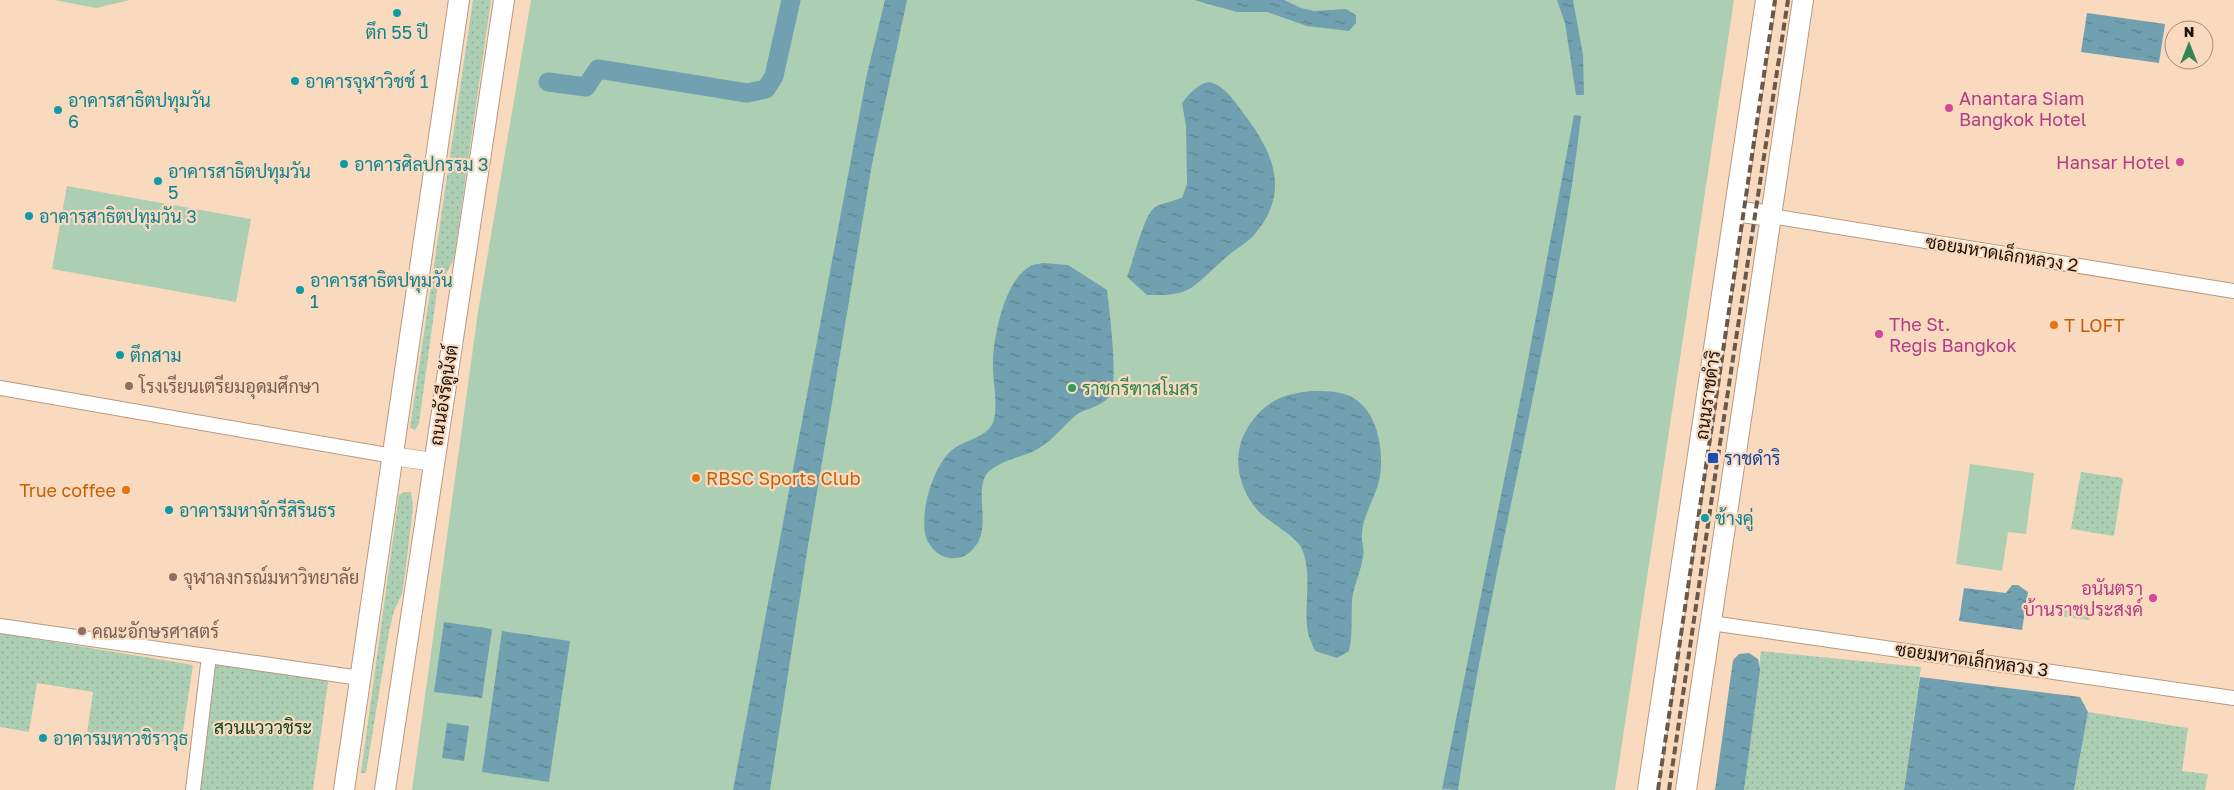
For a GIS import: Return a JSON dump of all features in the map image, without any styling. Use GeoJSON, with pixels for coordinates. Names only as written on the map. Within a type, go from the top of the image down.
{"type":"FeatureCollection","features":[{"type":"Feature","properties":{"kind":"main road"},"geometry":{"type":"LineString","coordinates":[[344,790],[459,0]]}},
{"type":"Feature","properties":{"kind":"main road","name":"ถนนอังรีดูนังต์"},"geometry":{"type":"LineString","coordinates":[[385,790],[504,0]]}},
{"type":"Feature","properties":{"kind":"main road","name":"ถนนราชดำริ"},"geometry":{"type":"LineString","coordinates":[[1648,790],[1766,0]]}},
{"type":"Feature","properties":{"kind":"main road","name":"ถนนราชดำริ"},"geometry":{"type":"LineString","coordinates":[[1686,790],[1803,0]]}},
{"type":"Feature","properties":{"kind":"main road"},"geometry":{"type":"LineString","coordinates":[[1734,211],[1771,216]]}},
{"type":"Feature","properties":{"kind":"street","name":"ซอยมหาดเล็กหลวง 2"},"geometry":{"type":"LineString","coordinates":[[1771,216],[2234,291]]}},
{"type":"Feature","properties":{"kind":"street"},"geometry":{"type":"LineString","coordinates":[[0,388],[433,462]]}},
{"type":"Feature","properties":{"kind":"street","name":"ซอยมหาดเล็กหลวง 3"},"geometry":{"type":"LineString","coordinates":[[1711,623],[2234,698]]}},
{"type":"Feature","properties":{"kind":"street"},"geometry":{"type":"LineString","coordinates":[[0,626],[360,678]]}},
{"type":"Feature","properties":{"kind":"street"},"geometry":{"type":"LineString","coordinates":[[193,790],[209,656]]}},
{"type":"Feature","properties":{"kind":"green space"},"geometry":{"type":"Polygon","coordinates":[[[54,0],[130,0],[96,8],[54,0]]]}},
{"type":"Feature","properties":{"kind":"green space"},"geometry":{"type":"Polygon","coordinates":[[[473,0],[491,0],[454,259],[437,291],[419,424],[415,430],[410,428],[473,0]]]}},
{"type":"Feature","properties":{"kind":"green space","name":"ราชกรีฑาสโมสร"},"geometry":{"type":"Polygon","coordinates":[[[531,0],[1734,0],[1615,790],[412,790],[478,312],[531,0]]]}},
{"type":"Feature","properties":{"kind":"green space"},"geometry":{"type":"Polygon","coordinates":[[[67,186],[251,219],[236,302],[52,269],[67,186]]]}},
{"type":"Feature","properties":{"kind":"green space"},"geometry":{"type":"Polygon","coordinates":[[[1970,464],[2034,473],[2026,534],[2008,532],[2002,571],[1956,564],[1970,464]]]}},
{"type":"Feature","properties":{"kind":"green space"},"geometry":{"type":"Polygon","coordinates":[[[2081,472],[2123,478],[2114,536],[2071,529],[2081,472]]]}},
{"type":"Feature","properties":{"kind":"green space"},"geometry":{"type":"Polygon","coordinates":[[[404,492],[411,492],[413,507],[402,594],[394,611],[389,632],[366,773],[361,773],[399,495],[404,492]]]}},
{"type":"Feature","properties":{"kind":"green space"},"geometry":{"type":"Polygon","coordinates":[[[2061,609],[2090,613],[2089,620],[2060,616],[2061,609]]]}},
{"type":"Feature","properties":{"kind":"green space"},"geometry":{"type":"Polygon","coordinates":[[[0,633],[193,665],[181,744],[126,735],[123,746],[86,740],[93,692],[37,683],[29,732],[0,727],[0,633]]]}},
{"type":"Feature","properties":{"kind":"green space"},"geometry":{"type":"Polygon","coordinates":[[[1761,651],[1921,667],[1904,790],[1744,790],[1761,651]]]}},
{"type":"Feature","properties":{"kind":"green space","name":"สวนแวววชิระ"},"geometry":{"type":"Polygon","coordinates":[[[213,660],[329,675],[313,790],[196,790],[213,660]]]}},
{"type":"Feature","properties":{"kind":"green space"},"geometry":{"type":"Polygon","coordinates":[[[2088,712],[2188,728],[2182,771],[2208,774],[2205,790],[2074,790],[2088,712]]]}},
{"type":"Feature","properties":{"kind":"water"},"geometry":{"type":"Polygon","coordinates":[[[885,0],[907,0],[872,164],[807,552],[770,790],[733,790],[867,74],[885,0]]]}},
{"type":"Feature","properties":{"kind":"water"},"geometry":{"type":"Polygon","coordinates":[[[1194,0],[1284,0],[1301,8],[1314,11],[1346,9],[1356,15],[1356,23],[1349,31],[1307,26],[1267,12],[1237,12],[1194,0]]]}},
{"type":"Feature","properties":{"kind":"water"},"geometry":{"type":"Polygon","coordinates":[[[1557,0],[1573,0],[1583,55],[1584,95],[1576,95],[1565,23],[1557,0]]]}},
{"type":"Feature","properties":{"kind":"water"},"geometry":{"type":"Polygon","coordinates":[[[2087,13],[2164,24],[2159,63],[2081,52],[2087,13]]]}},
{"type":"Feature","properties":{"kind":"water"},"geometry":{"type":"Polygon","coordinates":[[[1210,82],[1216,84],[1231,97],[1265,147],[1274,176],[1275,191],[1272,205],[1265,220],[1254,235],[1196,284],[1182,292],[1147,295],[1127,277],[1143,228],[1151,211],[1155,207],[1182,198],[1187,184],[1186,126],[1182,103],[1198,87],[1210,82]]]}},
{"type":"Feature","properties":{"kind":"water"},"geometry":{"type":"Polygon","coordinates":[[[1574,115],[1581,116],[1563,239],[1486,629],[1458,790],[1442,789],[1523,386],[1574,115]]]}},
{"type":"Feature","properties":{"kind":"water"},"geometry":{"type":"Polygon","coordinates":[[[1043,263],[1068,265],[1107,290],[1114,361],[1113,387],[1107,399],[1079,413],[1039,448],[998,465],[987,473],[982,487],[983,516],[981,536],[977,544],[970,552],[963,556],[956,558],[942,556],[929,544],[924,527],[929,490],[945,457],[958,446],[985,432],[994,421],[994,349],[1002,309],[1013,284],[1021,274],[1030,266],[1043,263]]]}},
{"type":"Feature","properties":{"kind":"water"},"geometry":{"type":"Polygon","coordinates":[[[1314,391],[1346,394],[1363,406],[1374,423],[1378,434],[1381,456],[1380,476],[1363,526],[1363,554],[1353,595],[1349,651],[1337,658],[1315,651],[1309,635],[1307,623],[1307,569],[1302,549],[1295,540],[1259,512],[1251,502],[1241,481],[1238,458],[1244,435],[1250,424],[1263,409],[1285,396],[1314,391]]]}},
{"type":"Feature","properties":{"kind":"water"},"geometry":{"type":"Polygon","coordinates":[[[2012,585],[2018,585],[2028,592],[2022,630],[1959,621],[1964,588],[2006,593],[2012,585]]]}},
{"type":"Feature","properties":{"kind":"water"},"geometry":{"type":"Polygon","coordinates":[[[444,622],[492,629],[482,698],[434,692],[444,622]]]}},
{"type":"Feature","properties":{"kind":"water"},"geometry":{"type":"Polygon","coordinates":[[[502,631],[570,641],[549,782],[482,772],[502,631]]]}},
{"type":"Feature","properties":{"kind":"water"},"geometry":{"type":"Polygon","coordinates":[[[1749,653],[1758,659],[1760,670],[1744,790],[1715,790],[1733,660],[1739,654],[1749,653]]]}},
{"type":"Feature","properties":{"kind":"water"},"geometry":{"type":"Polygon","coordinates":[[[1920,677],[2080,697],[2088,712],[2074,790],[1904,790],[1920,677]]]}},
{"type":"Feature","properties":{"kind":"water"},"geometry":{"type":"Polygon","coordinates":[[[447,723],[469,726],[464,761],[442,758],[447,723]]]}},
{"type":"Feature","properties":{"kind":"waterway"},"geometry":{"type":"LineString","coordinates":[[548,82],[586,87],[598,69],[747,93],[766,89],[774,76],[791,0]]}},
{"type":"Feature","properties":{"kind":"railway"},"geometry":{"type":"LineString","coordinates":[[1658,790],[1775,0]]}},
{"type":"Feature","properties":{"kind":"railway"},"geometry":{"type":"LineString","coordinates":[[1669,790],[1788,0]]}},
{"type":"Feature","properties":{"kind":"place","name":"ตึก 55 ปี"},"geometry":{"type":"Point","coordinates":[397,13]}},
{"type":"Feature","properties":{"kind":"place","name":"อาคารจุฬาวิชช์ 1"},"geometry":{"type":"Point","coordinates":[295,81]}},
{"type":"Feature","properties":{"kind":"place","name":"Anantara Siam Bangkok Hotel"},"geometry":{"type":"Point","coordinates":[1949,108]}},
{"type":"Feature","properties":{"kind":"place","name":"อาคารสาธิตปทุมวัน 6"},"geometry":{"type":"Point","coordinates":[58,110]}},
{"type":"Feature","properties":{"kind":"place","name":"Hansar Hotel"},"geometry":{"type":"Point","coordinates":[2180,162]}},
{"type":"Feature","properties":{"kind":"place","name":"อาคารศิลปกรรม 3"},"geometry":{"type":"Point","coordinates":[344,164]}},
{"type":"Feature","properties":{"kind":"place","name":"อาคารสาธิตปทุมวัน 5"},"geometry":{"type":"Point","coordinates":[158,181]}},
{"type":"Feature","properties":{"kind":"place","name":"อาคารสาธิตปทุมวัน 3"},"geometry":{"type":"Point","coordinates":[29,216]}},
{"type":"Feature","properties":{"kind":"place","name":"อาคารสาธิตปทุมวัน 1"},"geometry":{"type":"Point","coordinates":[300,290]}},
{"type":"Feature","properties":{"kind":"place","name":"T LOFT"},"geometry":{"type":"Point","coordinates":[2054,325]}},
{"type":"Feature","properties":{"kind":"place","name":"The St. Regis Bangkok"},"geometry":{"type":"Point","coordinates":[1879,334]}},
{"type":"Feature","properties":{"kind":"place","name":"ตึกสาม"},"geometry":{"type":"Point","coordinates":[120,355]}},
{"type":"Feature","properties":{"kind":"place","name":"โรงเรียนเตรียมอุดมศึกษา"},"geometry":{"type":"Point","coordinates":[129,386]}},
{"type":"Feature","properties":{"kind":"place","name":"ราชกรีฑาสโมสร"},"geometry":{"type":"Point","coordinates":[1072,388]}},
{"type":"Feature","properties":{"kind":"place","name":"ราชดำริ"},"geometry":{"type":"Point","coordinates":[1713,458]}},
{"type":"Feature","properties":{"kind":"place","name":"RBSC Sports Club"},"geometry":{"type":"Point","coordinates":[696,478]}},
{"type":"Feature","properties":{"kind":"place","name":"True coffee"},"geometry":{"type":"Point","coordinates":[126,490]}},
{"type":"Feature","properties":{"kind":"place","name":"อาคารมหาจักรีสิรินธร"},"geometry":{"type":"Point","coordinates":[169,510]}},
{"type":"Feature","properties":{"kind":"place","name":"ช้างคู่"},"geometry":{"type":"Point","coordinates":[1705,518]}},
{"type":"Feature","properties":{"kind":"place","name":"จุฬาลงกรณ์มหาวิทยาลัย"},"geometry":{"type":"Point","coordinates":[173,577]}},
{"type":"Feature","properties":{"kind":"place","name":"อนันตรา บ้านราชประสงค์"},"geometry":{"type":"Point","coordinates":[2153,598]}},
{"type":"Feature","properties":{"kind":"place","name":"คณะอักษรศาสตร์"},"geometry":{"type":"Point","coordinates":[82,631]}},
{"type":"Feature","properties":{"kind":"place","name":"อาคารมหาวชิราวุธ"},"geometry":{"type":"Point","coordinates":[43,738]}}]}
